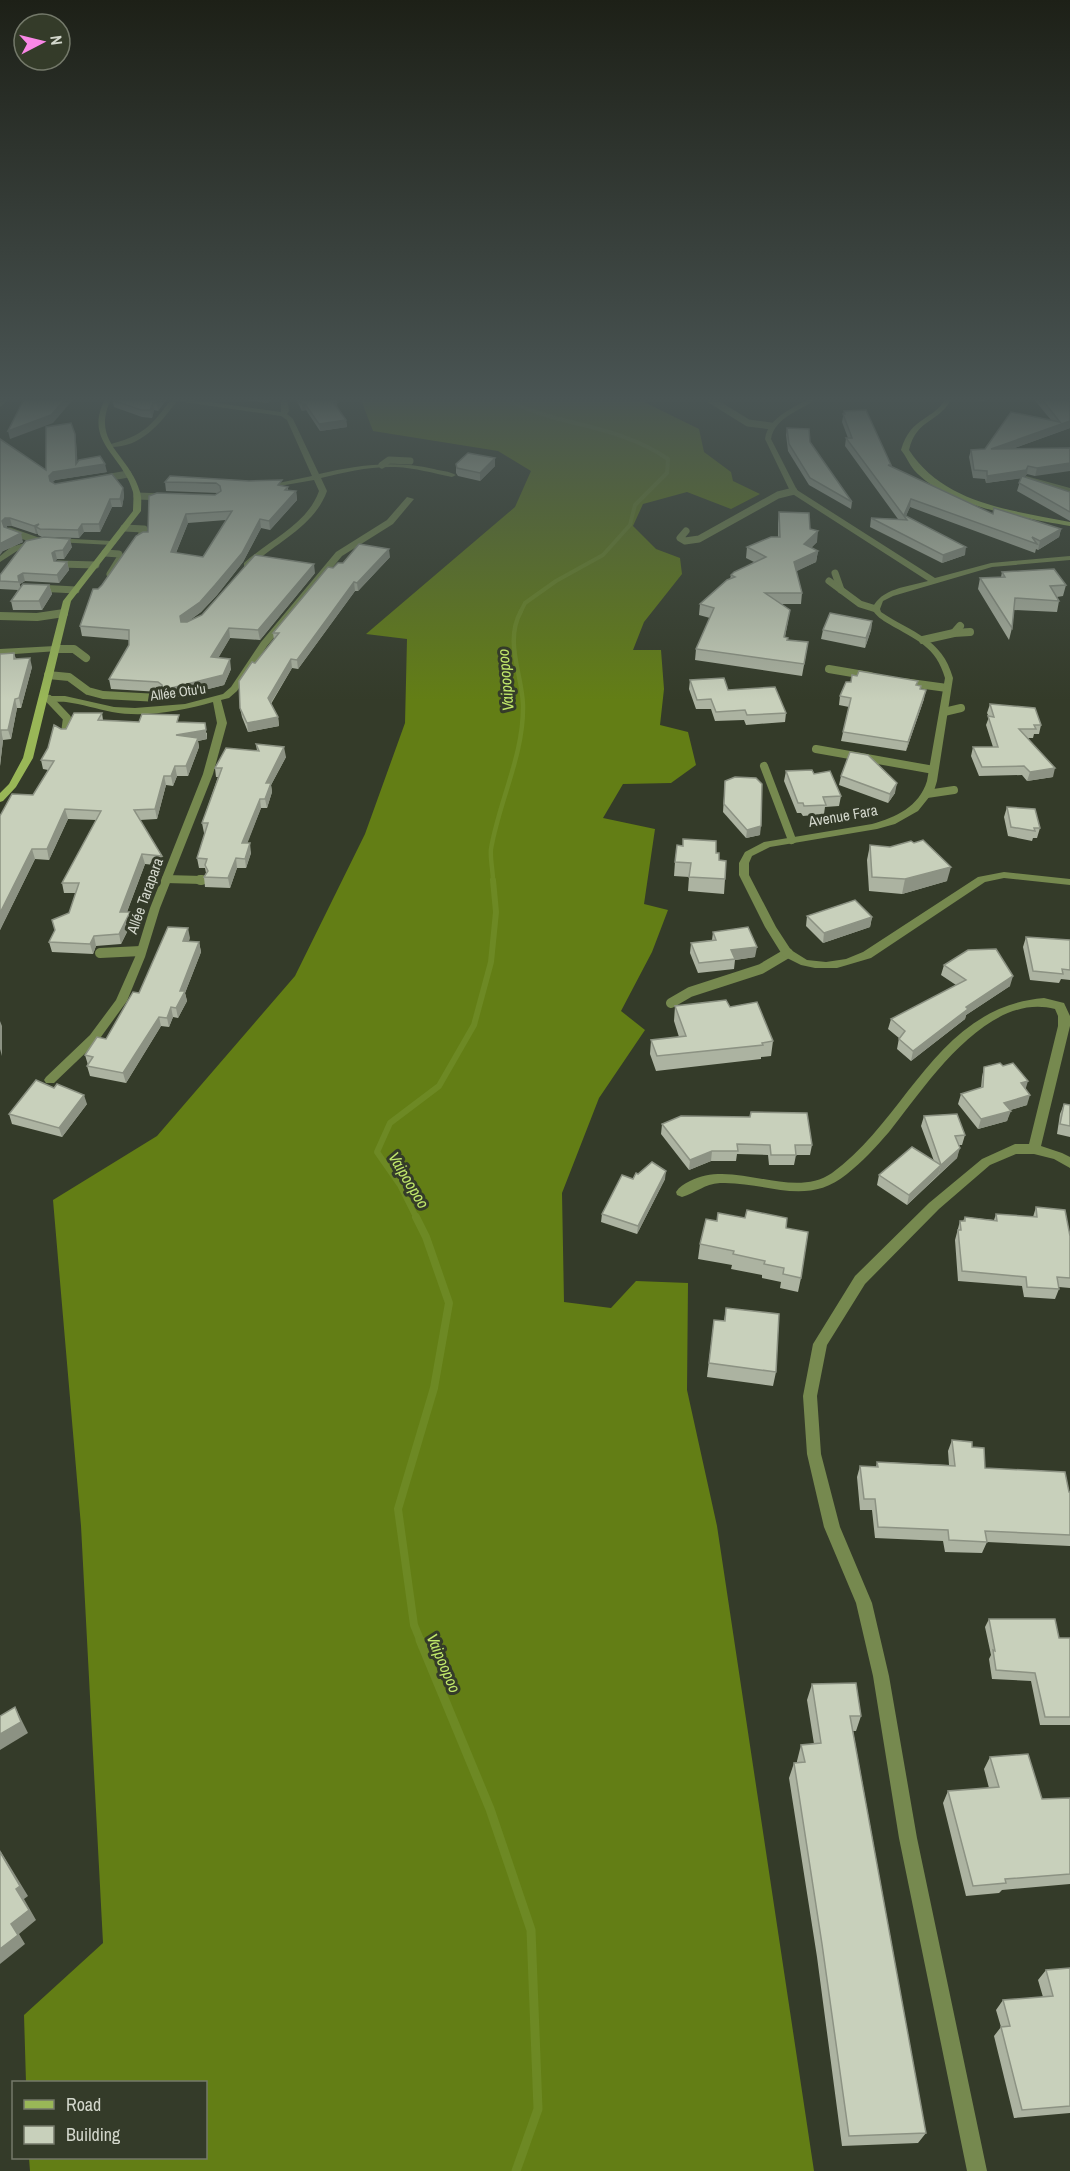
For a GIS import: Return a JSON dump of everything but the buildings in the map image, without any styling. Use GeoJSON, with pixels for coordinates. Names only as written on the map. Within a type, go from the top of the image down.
{"type":"FeatureCollection","features":[{"type":"Feature","properties":{"kind":"main road"},"geometry":{"type":"LineString","coordinates":[[2,794],[13,785],[28,758],[46,699],[48,675],[67,602],[138,511],[137,498]]}},
{"type":"Feature","properties":{"kind":"main road"},"geometry":{"type":"LineString","coordinates":[[967,498],[1070,524]]}},
{"type":"Feature","properties":{"kind":"street"},"geometry":{"type":"LineString","coordinates":[[241,572],[273,542],[312,514],[322,498]]}},
{"type":"Feature","properties":{"kind":"street"},"geometry":{"type":"LineString","coordinates":[[805,498],[934,581]]}},
{"type":"Feature","properties":{"kind":"street","name":"Allée Otu'u"},"geometry":{"type":"LineString","coordinates":[[46,699],[65,699],[114,710],[135,711],[185,707],[217,700],[234,689],[281,621],[339,554],[390,522],[410,499]]}},
{"type":"Feature","properties":{"kind":"street"},"geometry":{"type":"LineString","coordinates":[[0,560],[14,549],[38,541],[112,543]]}},
{"type":"Feature","properties":{"kind":"street"},"geometry":{"type":"LineString","coordinates":[[927,794],[934,770],[944,712],[947,666],[937,649],[887,620],[876,609],[880,600],[934,581],[991,565],[1070,558]]}},
{"type":"Feature","properties":{"kind":"street"},"geometry":{"type":"LineString","coordinates":[[0,652],[55,649]]}},
{"type":"Feature","properties":{"kind":"street","name":"Allée Tarapara"},"geometry":{"type":"LineString","coordinates":[[51,1080],[94,1038],[121,1001],[208,774],[222,723],[217,700]]}},
{"type":"Feature","properties":{"kind":"street","name":"Avenue Fara"},"geometry":{"type":"LineString","coordinates":[[788,953],[744,875],[742,866],[745,858],[758,847],[891,822],[915,809],[927,794]]}},
{"type":"Feature","properties":{"kind":"street"},"geometry":{"type":"LineString","coordinates":[[788,953],[812,964],[854,962],[881,947],[982,879],[1004,875],[1070,882]]}},
{"type":"Feature","properties":{"kind":"street"},"geometry":{"type":"LineString","coordinates":[[682,1192],[697,1183],[714,1179],[783,1187],[828,1181],[853,1162],[889,1125],[932,1066],[994,1016],[1016,1005],[1030,1002],[1053,1003],[1066,1010],[1065,1021],[1034,1149]]}},
{"type":"Feature","properties":{"kind":"street"},"geometry":{"type":"LineString","coordinates":[[977,2171],[908,1838],[880,1676],[864,1604],[832,1527],[814,1454],[810,1396],[820,1344],[866,1274],[934,1206],[986,1162],[1015,1149],[1034,1149],[1058,1156],[1070,1163]]}},
{"type":"Feature","properties":{"kind":"lane"},"geometry":{"type":"LineString","coordinates":[[686,531],[680,538],[685,541],[699,539],[772,498]]}},
{"type":"Feature","properties":{"kind":"lane"},"geometry":{"type":"LineString","coordinates":[[124,528],[144,529],[139,540]]}},
{"type":"Feature","properties":{"kind":"lane"},"geometry":{"type":"LineString","coordinates":[[10,531],[38,541]]}},
{"type":"Feature","properties":{"kind":"lane"},"geometry":{"type":"LineString","coordinates":[[105,552],[119,555],[120,558],[110,574]]}},
{"type":"Feature","properties":{"kind":"lane"},"geometry":{"type":"LineString","coordinates":[[59,564],[96,565]]}},
{"type":"Feature","properties":{"kind":"lane"},"geometry":{"type":"LineString","coordinates":[[835,573],[841,590]]}},
{"type":"Feature","properties":{"kind":"lane"},"geometry":{"type":"LineString","coordinates":[[829,581],[860,604],[876,609]]}},
{"type":"Feature","properties":{"kind":"lane"},"geometry":{"type":"LineString","coordinates":[[25,587],[76,590]]}},
{"type":"Feature","properties":{"kind":"lane"},"geometry":{"type":"LineString","coordinates":[[0,616],[64,613]]}},
{"type":"Feature","properties":{"kind":"lane"},"geometry":{"type":"LineString","coordinates":[[923,640],[957,629],[970,632]]}},
{"type":"Feature","properties":{"kind":"lane"},"geometry":{"type":"LineString","coordinates":[[55,649],[74,649],[86,658]]}},
{"type":"Feature","properties":{"kind":"lane"},"geometry":{"type":"LineString","coordinates":[[829,669],[877,677]]}},
{"type":"Feature","properties":{"kind":"lane"},"geometry":{"type":"LineString","coordinates":[[48,675],[69,677],[88,691],[103,695],[159,699]]}},
{"type":"Feature","properties":{"kind":"lane"},"geometry":{"type":"LineString","coordinates":[[898,681],[947,688]]}},
{"type":"Feature","properties":{"kind":"lane"},"geometry":{"type":"LineString","coordinates":[[46,699],[62,711],[67,718],[65,733]]}},
{"type":"Feature","properties":{"kind":"lane"},"geometry":{"type":"LineString","coordinates":[[944,712],[961,708]]}},
{"type":"Feature","properties":{"kind":"lane"},"geometry":{"type":"LineString","coordinates":[[816,749],[934,770]]}},
{"type":"Feature","properties":{"kind":"lane"},"geometry":{"type":"LineString","coordinates":[[764,766],[792,840]]}},
{"type":"Feature","properties":{"kind":"lane"},"geometry":{"type":"LineString","coordinates":[[927,794],[954,790]]}},
{"type":"Feature","properties":{"kind":"lane"},"geometry":{"type":"LineString","coordinates":[[166,879],[202,880]]}},
{"type":"Feature","properties":{"kind":"lane"},"geometry":{"type":"LineString","coordinates":[[100,953],[141,951]]}},
{"type":"Feature","properties":{"kind":"lane"},"geometry":{"type":"LineString","coordinates":[[671,1004],[690,992],[761,969],[788,953]]}},
{"type":"Feature","properties":{"kind":"green space"},"geometry":{"type":"Polygon","coordinates":[[[519,498],[664,498],[643,504],[633,526],[656,549],[680,558],[682,574],[644,622],[633,650],[661,650],[664,689],[660,725],[688,732],[696,765],[671,783],[623,784],[603,818],[655,829],[644,904],[668,910],[652,952],[621,1011],[645,1030],[599,1098],[562,1193],[564,1302],[611,1308],[636,1281],[688,1283],[687,1390],[717,1526],[814,2171],[30,2171],[29,2159],[207,2159],[207,2081],[26,2081],[24,2015],[103,1943],[81,1526],[53,1200],[157,1136],[295,976],[365,834],[405,723],[407,639],[366,634],[515,507],[519,498]]]}},
{"type":"Feature","properties":{"kind":"green space"},"geometry":{"type":"Polygon","coordinates":[[[703,498],[752,498],[731,509],[703,498]]]}},
{"type":"Feature","properties":{"kind":"waterway","name":"Vaipoopoo"},"geometry":{"type":"LineString","coordinates":[[521,611],[525,603],[556,581],[603,555],[630,525],[635,505],[642,498]]}},
{"type":"Feature","properties":{"kind":"waterway","name":"Vaipoopoo"},"geometry":{"type":"LineString","coordinates":[[493,881],[491,849],[520,742],[522,724],[522,693],[514,646],[516,623],[521,611]]}},
{"type":"Feature","properties":{"kind":"waterway","name":"Vaipoopoo"},"geometry":{"type":"LineString","coordinates":[[421,1642],[414,1625],[398,1509],[434,1388],[449,1303],[426,1237],[400,1185],[377,1152],[390,1123],[439,1086],[474,1025],[491,962],[496,912],[493,880]]}},
{"type":"Feature","properties":{"kind":"waterway","name":"Vaipoopoo"},"geometry":{"type":"LineString","coordinates":[[420,1640],[490,1809],[531,1930],[538,2109],[516,2171]]}}]}
